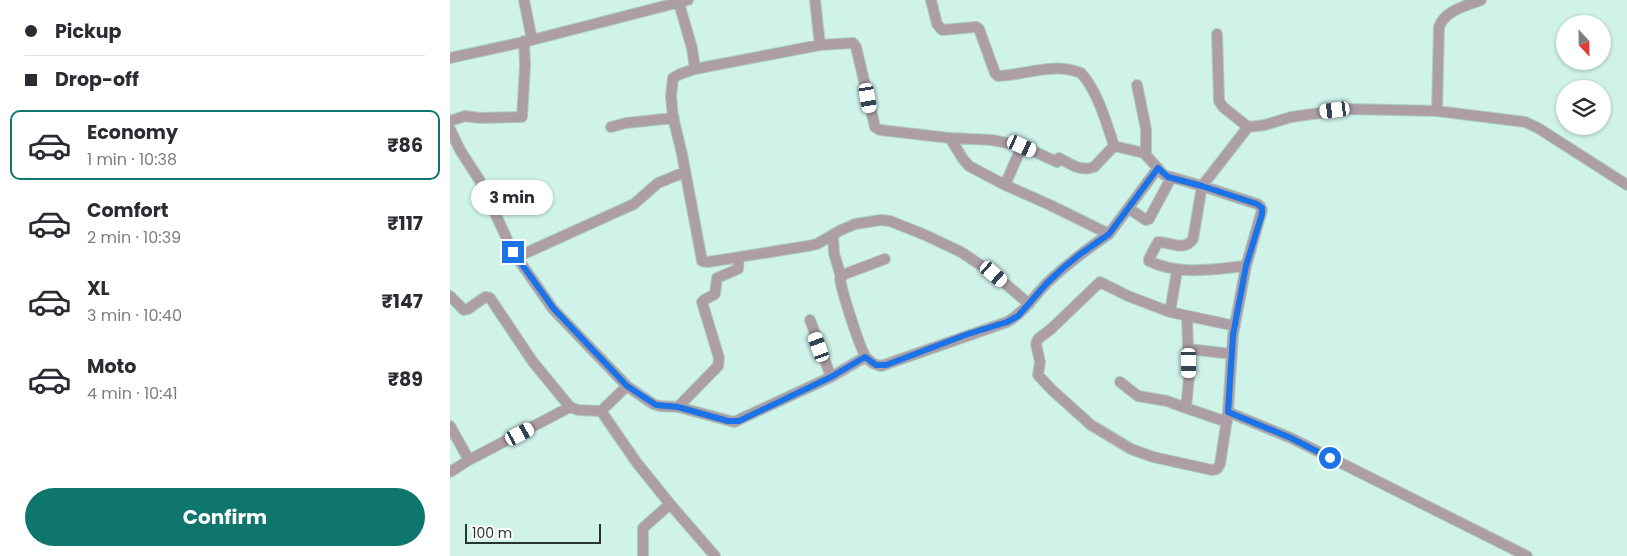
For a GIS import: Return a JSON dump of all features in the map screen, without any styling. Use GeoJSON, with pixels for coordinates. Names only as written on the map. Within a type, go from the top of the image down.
{"type":"FeatureCollection","features":[{"type":"Feature","properties":{"kind":"street"},"geometry":{"type":"LineString","coordinates":[[450,121],[465,116],[480,118],[522,117],[528,40],[524,0]]}},
{"type":"Feature","properties":{"kind":"street"},"geometry":{"type":"LineString","coordinates":[[815,0],[820,44]]}},
{"type":"Feature","properties":{"kind":"street"},"geometry":{"type":"LineString","coordinates":[[931,0],[940,29],[976,27],[979,29],[995,73],[998,76],[1035,69],[1056,69],[1081,73],[1102,112],[1114,146]]}},
{"type":"Feature","properties":{"kind":"street"},"geometry":{"type":"LineString","coordinates":[[1436,112],[1439,27],[1441,21],[1449,14],[1481,0]]}},
{"type":"Feature","properties":{"kind":"street"},"geometry":{"type":"LineString","coordinates":[[450,58],[681,1],[695,69]]}},
{"type":"Feature","properties":{"kind":"street"},"geometry":{"type":"LineString","coordinates":[[1217,34],[1218,101],[1248,127]]}},
{"type":"Feature","properties":{"kind":"street"},"geometry":{"type":"LineString","coordinates":[[1029,304],[994,274],[961,252],[900,224],[881,220],[855,224],[817,244],[708,262],[702,261],[674,118],[671,96],[673,78],[695,69],[820,44],[851,43],[854,44],[872,122],[877,129],[950,138],[992,140],[1022,146],[1057,162],[1059,158],[1077,167],[1090,169],[1114,146]]}},
{"type":"Feature","properties":{"kind":"street"},"geometry":{"type":"LineString","coordinates":[[1137,85],[1146,129],[1146,155]]}},
{"type":"Feature","properties":{"kind":"street"},"geometry":{"type":"LineString","coordinates":[[1246,266],[1177,271],[1150,262],[1149,259],[1158,242],[1182,246],[1191,242],[1202,186],[1248,127],[1265,125],[1291,117],[1349,109],[1436,112],[1525,122],[1538,128],[1627,185]]}},
{"type":"Feature","properties":{"kind":"street"},"geometry":{"type":"LineString","coordinates":[[611,127],[626,123],[674,118]]}},
{"type":"Feature","properties":{"kind":"street"},"geometry":{"type":"LineString","coordinates":[[450,129],[460,150],[480,181],[516,257],[554,309],[627,386],[656,405],[678,407],[734,422],[831,377],[865,357]]}},
{"type":"Feature","properties":{"kind":"street"},"geometry":{"type":"LineString","coordinates":[[950,138],[969,166],[1109,234]]}},
{"type":"Feature","properties":{"kind":"street"},"geometry":{"type":"LineString","coordinates":[[1006,185],[1022,146]]}},
{"type":"Feature","properties":{"kind":"street"},"geometry":{"type":"LineString","coordinates":[[1114,146],[1146,155],[1164,175],[1171,178],[1257,204],[1262,208],[1262,214],[1246,266],[1235,326],[1228,417],[1220,464],[1215,470],[1153,457],[1131,449],[1091,425],[1038,375],[1040,362],[1036,344],[1038,339],[1100,282],[1144,303],[1170,312],[1235,326]]}},
{"type":"Feature","properties":{"kind":"street"},"geometry":{"type":"LineString","coordinates":[[833,236],[834,253],[841,276],[840,282],[865,357],[876,365],[886,365],[968,334],[1007,322],[1018,316],[1063,268],[1109,234],[1158,168]]}},
{"type":"Feature","properties":{"kind":"street"},"geometry":{"type":"LineString","coordinates":[[516,257],[634,204],[658,183],[685,172]]}},
{"type":"Feature","properties":{"kind":"street"},"geometry":{"type":"LineString","coordinates":[[1128,208],[1146,220],[1149,219],[1171,178]]}},
{"type":"Feature","properties":{"kind":"street"},"geometry":{"type":"LineString","coordinates":[[678,407],[718,366],[719,358],[702,302],[716,294],[717,278],[738,269],[739,257]]}},
{"type":"Feature","properties":{"kind":"street"},"geometry":{"type":"LineString","coordinates":[[841,276],[885,259]]}},
{"type":"Feature","properties":{"kind":"street"},"geometry":{"type":"LineString","coordinates":[[1170,312],[1177,271]]}},
{"type":"Feature","properties":{"kind":"street"},"geometry":{"type":"LineString","coordinates":[[450,296],[464,310],[485,297],[490,298],[533,362],[570,407],[578,410],[601,412],[637,463],[715,556]]}},
{"type":"Feature","properties":{"kind":"street"},"geometry":{"type":"LineString","coordinates":[[1186,408],[1189,377],[1187,316]]}},
{"type":"Feature","properties":{"kind":"street"},"geometry":{"type":"LineString","coordinates":[[810,320],[831,377]]}},
{"type":"Feature","properties":{"kind":"street"},"geometry":{"type":"LineString","coordinates":[[1189,349],[1232,354]]}},
{"type":"Feature","properties":{"kind":"street"},"geometry":{"type":"LineString","coordinates":[[1120,382],[1138,396],[1167,400],[1186,408],[1228,417],[1291,438],[1527,556]]}},
{"type":"Feature","properties":{"kind":"street"},"geometry":{"type":"LineString","coordinates":[[601,412],[627,386]]}},
{"type":"Feature","properties":{"kind":"street"},"geometry":{"type":"LineString","coordinates":[[450,472],[469,460],[570,407]]}},
{"type":"Feature","properties":{"kind":"street"},"geometry":{"type":"LineString","coordinates":[[450,426],[469,460]]}},
{"type":"Feature","properties":{"kind":"street"},"geometry":{"type":"LineString","coordinates":[[644,556],[643,528],[670,504]]}},
{"type":"Feature","properties":{"kind":"route"},"geometry":{"type":"LineString","coordinates":[[513,252],[554,309],[627,386],[656,405],[678,407],[734,422],[831,377],[865,357],[876,365],[886,365],[968,334],[1007,322],[1018,316],[1063,268],[1109,234],[1158,168],[1168,177],[1257,204],[1262,208],[1262,214],[1246,266],[1233,335],[1228,412],[1291,438],[1330,458]]}}]}
